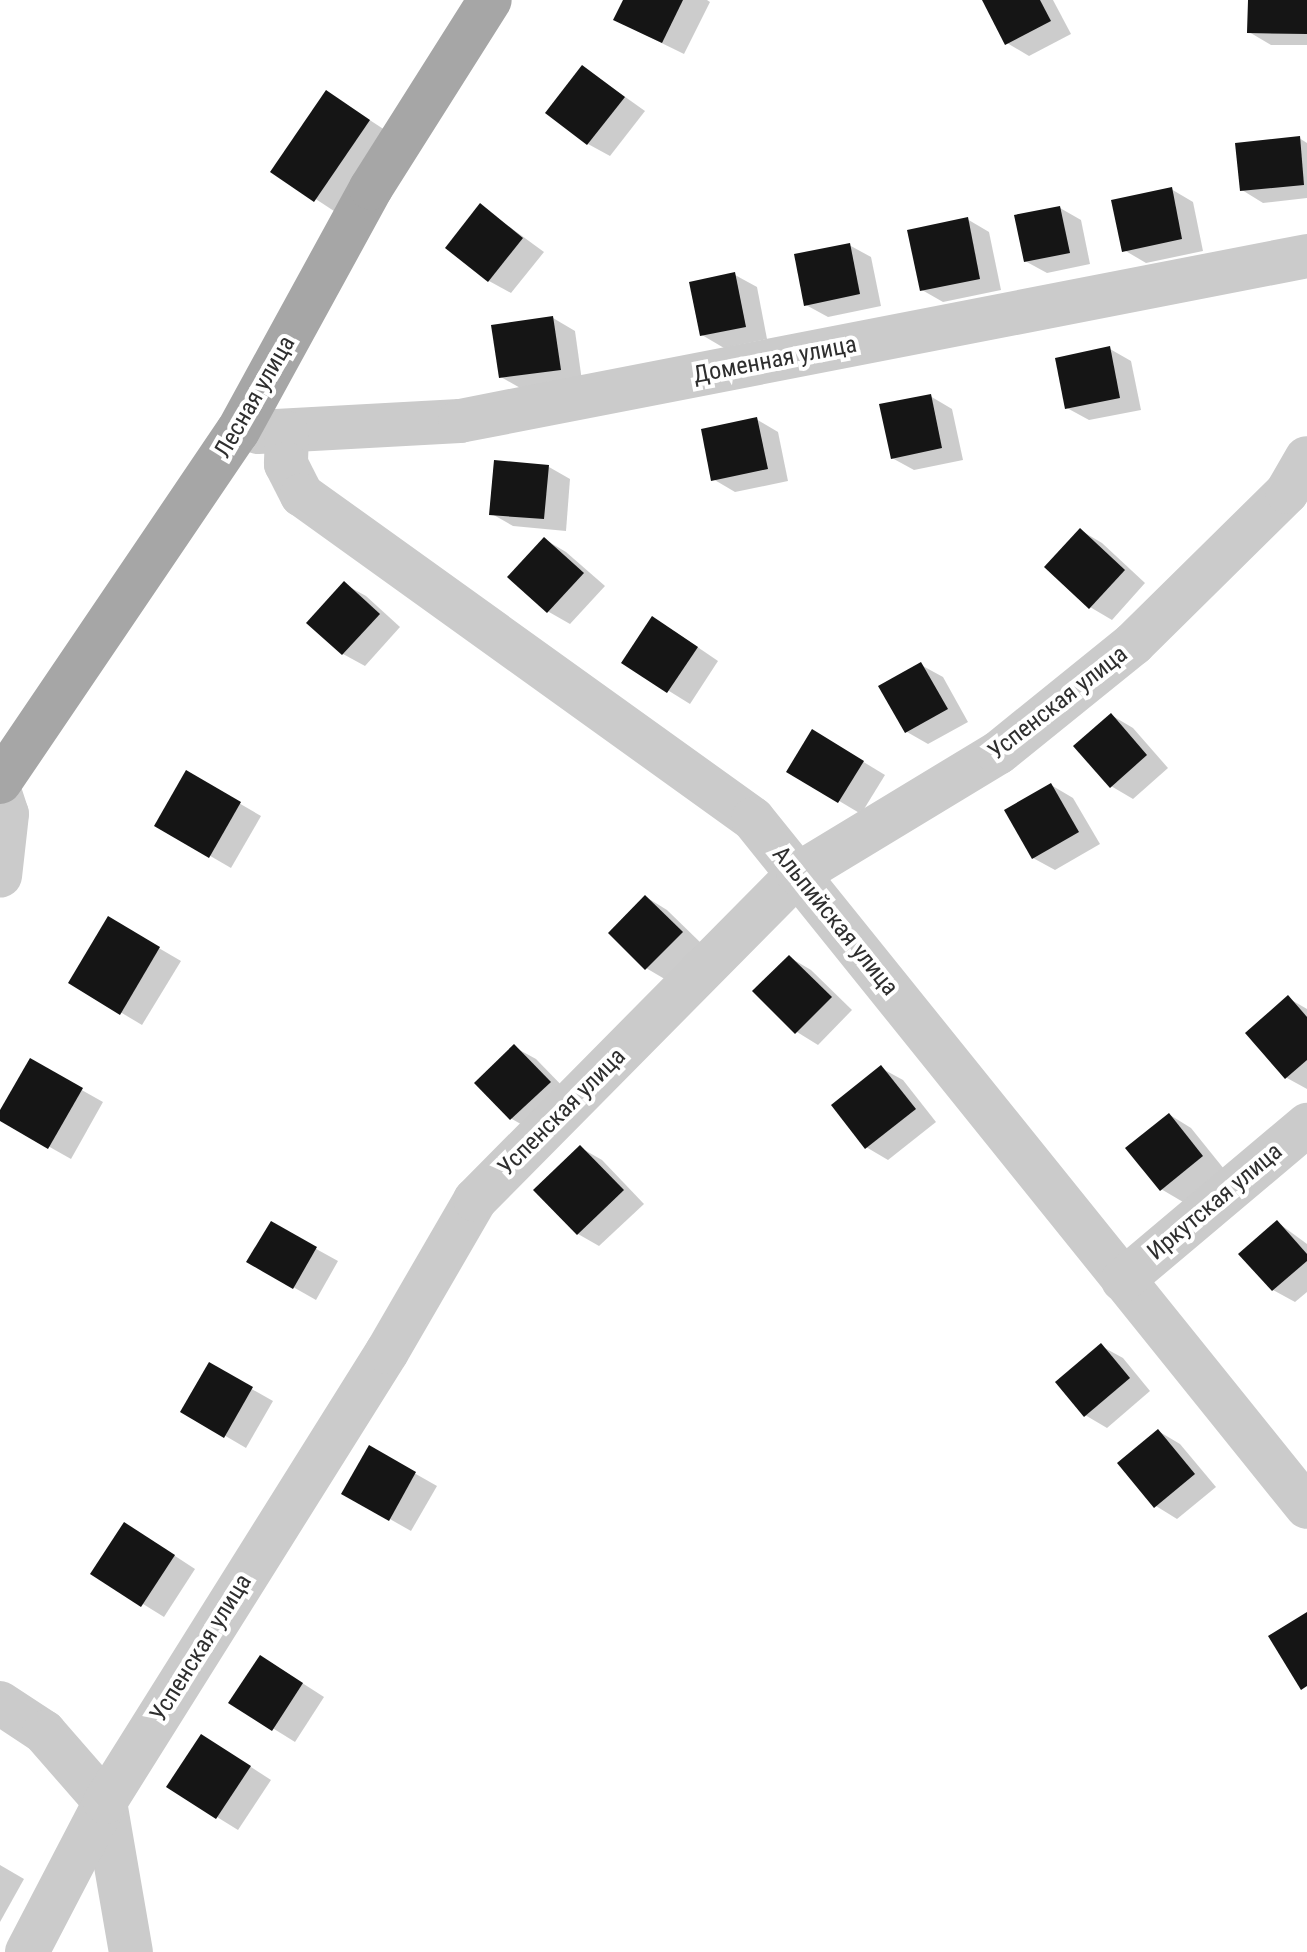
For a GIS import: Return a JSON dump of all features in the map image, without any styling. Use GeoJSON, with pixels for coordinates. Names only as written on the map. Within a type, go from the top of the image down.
{"type":"FeatureCollection","features":[{"type":"Feature","properties":{"kind":"main road","name":"Лесная улица"},"geometry":{"type":"LineString","coordinates":[[0,782],[238,431],[371,188],[490,0]]}},
{"type":"Feature","properties":{"kind":"street","name":"Доменная улица"},"geometry":{"type":"LineString","coordinates":[[238,431],[287,433],[460,421],[1307,256]]}},
{"type":"Feature","properties":{"kind":"street","name":"Альпийская улица"},"geometry":{"type":"LineString","coordinates":[[287,433],[286,464],[302,495],[753,819],[1307,1507]]}},
{"type":"Feature","properties":{"kind":"street","name":"Успенская улица"},"geometry":{"type":"LineString","coordinates":[[27,1952],[105,1802],[387,1352],[475,1200],[798,874],[998,753],[1133,644],[1287,492],[1307,458]]}},
{"type":"Feature","properties":{"kind":"street"},"geometry":{"type":"LineString","coordinates":[[0,793],[7,814],[0,876]]}},
{"type":"Feature","properties":{"kind":"street","name":"Иркутская улица"},"geometry":{"type":"LineString","coordinates":[[1123,1280],[1307,1125]]}},
{"type":"Feature","properties":{"kind":"street"},"geometry":{"type":"LineString","coordinates":[[0,1703],[44,1732],[105,1802],[131,1952]]}},
{"type":"Feature","properties":{"kind":"building"},"geometry":{"type":"Polygon","coordinates":[[[623,0],[683,0],[662,43],[613,20],[623,0]]]}},
{"type":"Feature","properties":{"kind":"building"},"geometry":{"type":"Polygon","coordinates":[[[982,0],[1040,0],[1051,21],[1005,45],[982,0]]]}},
{"type":"Feature","properties":{"kind":"building"},"geometry":{"type":"Polygon","coordinates":[[[1248,0],[1307,0],[1307,34],[1247,33],[1248,0]]]}},
{"type":"Feature","properties":{"kind":"building"},"geometry":{"type":"Polygon","coordinates":[[[582,65],[625,97],[587,145],[545,113],[582,65]]]}},
{"type":"Feature","properties":{"kind":"building"},"geometry":{"type":"Polygon","coordinates":[[[326,90],[370,120],[314,202],[270,172],[326,90]]]}},
{"type":"Feature","properties":{"kind":"building"},"geometry":{"type":"Polygon","coordinates":[[[1300,136],[1304,185],[1240,191],[1235,143],[1300,136]]]}},
{"type":"Feature","properties":{"kind":"building"},"geometry":{"type":"Polygon","coordinates":[[[1172,187],[1182,239],[1122,252],[1111,200],[1172,187]]]}},
{"type":"Feature","properties":{"kind":"building"},"geometry":{"type":"Polygon","coordinates":[[[480,203],[523,238],[488,282],[445,248],[480,203]]]}},
{"type":"Feature","properties":{"kind":"building"},"geometry":{"type":"Polygon","coordinates":[[[1060,206],[1070,253],[1024,262],[1014,215],[1060,206]]]}},
{"type":"Feature","properties":{"kind":"building"},"geometry":{"type":"Polygon","coordinates":[[[968,217],[980,279],[920,291],[907,230],[968,217]]]}},
{"type":"Feature","properties":{"kind":"building"},"geometry":{"type":"Polygon","coordinates":[[[850,243],[860,294],[804,306],[794,254],[850,243]]]}},
{"type":"Feature","properties":{"kind":"building"},"geometry":{"type":"Polygon","coordinates":[[[735,272],[746,327],[700,336],[689,282],[735,272]]]}},
{"type":"Feature","properties":{"kind":"building"},"geometry":{"type":"Polygon","coordinates":[[[553,316],[561,370],[499,378],[491,325],[553,316]]]}},
{"type":"Feature","properties":{"kind":"building"},"geometry":{"type":"Polygon","coordinates":[[[1110,346],[1120,398],[1065,409],[1055,358],[1110,346]]]}},
{"type":"Feature","properties":{"kind":"building"},"geometry":{"type":"Polygon","coordinates":[[[931,394],[942,448],[891,459],[879,404],[931,394]]]}},
{"type":"Feature","properties":{"kind":"building"},"geometry":{"type":"Polygon","coordinates":[[[757,417],[768,469],[711,481],[701,429],[757,417]]]}},
{"type":"Feature","properties":{"kind":"building"},"geometry":{"type":"Polygon","coordinates":[[[494,460],[549,465],[544,519],[489,515],[494,460]]]}},
{"type":"Feature","properties":{"kind":"building"},"geometry":{"type":"Polygon","coordinates":[[[1080,528],[1125,570],[1089,609],[1044,567],[1080,528]]]}},
{"type":"Feature","properties":{"kind":"building"},"geometry":{"type":"Polygon","coordinates":[[[544,537],[584,573],[547,613],[507,577],[544,537]]]}},
{"type":"Feature","properties":{"kind":"building"},"geometry":{"type":"Polygon","coordinates":[[[344,581],[380,614],[342,655],[306,623],[344,581]]]}},
{"type":"Feature","properties":{"kind":"building"},"geometry":{"type":"Polygon","coordinates":[[[652,616],[698,647],[667,693],[621,663],[652,616]]]}},
{"type":"Feature","properties":{"kind":"building"},"geometry":{"type":"Polygon","coordinates":[[[921,662],[948,709],[905,733],[878,686],[921,662]]]}},
{"type":"Feature","properties":{"kind":"building"},"geometry":{"type":"Polygon","coordinates":[[[1111,713],[1147,755],[1110,788],[1073,746],[1111,713]]]}},
{"type":"Feature","properties":{"kind":"building"},"geometry":{"type":"Polygon","coordinates":[[[812,729],[864,761],[838,803],[786,772],[812,729]]]}},
{"type":"Feature","properties":{"kind":"building"},"geometry":{"type":"Polygon","coordinates":[[[186,770],[241,802],[209,858],[154,826],[186,770]]]}},
{"type":"Feature","properties":{"kind":"building"},"geometry":{"type":"Polygon","coordinates":[[[1051,783],[1079,832],[1032,859],[1004,810],[1051,783]]]}},
{"type":"Feature","properties":{"kind":"building"},"geometry":{"type":"Polygon","coordinates":[[[645,895],[683,932],[645,970],[608,933],[645,895]]]}},
{"type":"Feature","properties":{"kind":"building"},"geometry":{"type":"Polygon","coordinates":[[[108,916],[160,947],[120,1015],[68,983],[108,916]]]}},
{"type":"Feature","properties":{"kind":"building"},"geometry":{"type":"Polygon","coordinates":[[[789,955],[832,997],[795,1034],[752,991],[789,955]]]}},
{"type":"Feature","properties":{"kind":"building"},"geometry":{"type":"Polygon","coordinates":[[[1288,995],[1307,1017],[1307,1060],[1285,1079],[1245,1033],[1288,995]]]}},
{"type":"Feature","properties":{"kind":"building"},"geometry":{"type":"Polygon","coordinates":[[[514,1044],[551,1082],[510,1120],[474,1083],[514,1044]]]}},
{"type":"Feature","properties":{"kind":"building"},"geometry":{"type":"Polygon","coordinates":[[[30,1058],[83,1088],[48,1149],[0,1121],[0,1110],[30,1058]]]}},
{"type":"Feature","properties":{"kind":"building"},"geometry":{"type":"Polygon","coordinates":[[[881,1065],[916,1109],[865,1149],[831,1105],[881,1065]]]}},
{"type":"Feature","properties":{"kind":"building"},"geometry":{"type":"Polygon","coordinates":[[[1169,1113],[1203,1156],[1160,1191],[1125,1148],[1169,1113]]]}},
{"type":"Feature","properties":{"kind":"building"},"geometry":{"type":"Polygon","coordinates":[[[580,1145],[624,1190],[577,1235],[533,1190],[580,1145]]]}},
{"type":"Feature","properties":{"kind":"building"},"geometry":{"type":"Polygon","coordinates":[[[1277,1220],[1307,1254],[1307,1261],[1272,1291],[1238,1254],[1277,1220]]]}},
{"type":"Feature","properties":{"kind":"building"},"geometry":{"type":"Polygon","coordinates":[[[271,1221],[317,1247],[293,1289],[246,1262],[271,1221]]]}},
{"type":"Feature","properties":{"kind":"building"},"geometry":{"type":"Polygon","coordinates":[[[1101,1343],[1130,1378],[1084,1417],[1055,1382],[1101,1343]]]}},
{"type":"Feature","properties":{"kind":"building"},"geometry":{"type":"Polygon","coordinates":[[[209,1362],[253,1387],[224,1438],[180,1412],[209,1362]]]}},
{"type":"Feature","properties":{"kind":"building"},"geometry":{"type":"Polygon","coordinates":[[[1158,1429],[1195,1474],[1154,1508],[1117,1463],[1158,1429]]]}},
{"type":"Feature","properties":{"kind":"building"},"geometry":{"type":"Polygon","coordinates":[[[369,1445],[416,1472],[389,1521],[341,1494],[369,1445]]]}},
{"type":"Feature","properties":{"kind":"building"},"geometry":{"type":"Polygon","coordinates":[[[124,1522],[175,1555],[141,1607],[90,1574],[124,1522]]]}},
{"type":"Feature","properties":{"kind":"building"},"geometry":{"type":"Polygon","coordinates":[[[1307,1612],[1307,1686],[1301,1690],[1268,1636],[1307,1612]]]}},
{"type":"Feature","properties":{"kind":"building"},"geometry":{"type":"Polygon","coordinates":[[[260,1655],[303,1683],[272,1731],[228,1703],[260,1655]]]}},
{"type":"Feature","properties":{"kind":"building"},"geometry":{"type":"Polygon","coordinates":[[[201,1734],[251,1766],[216,1819],[166,1787],[201,1734]]]}}]}
